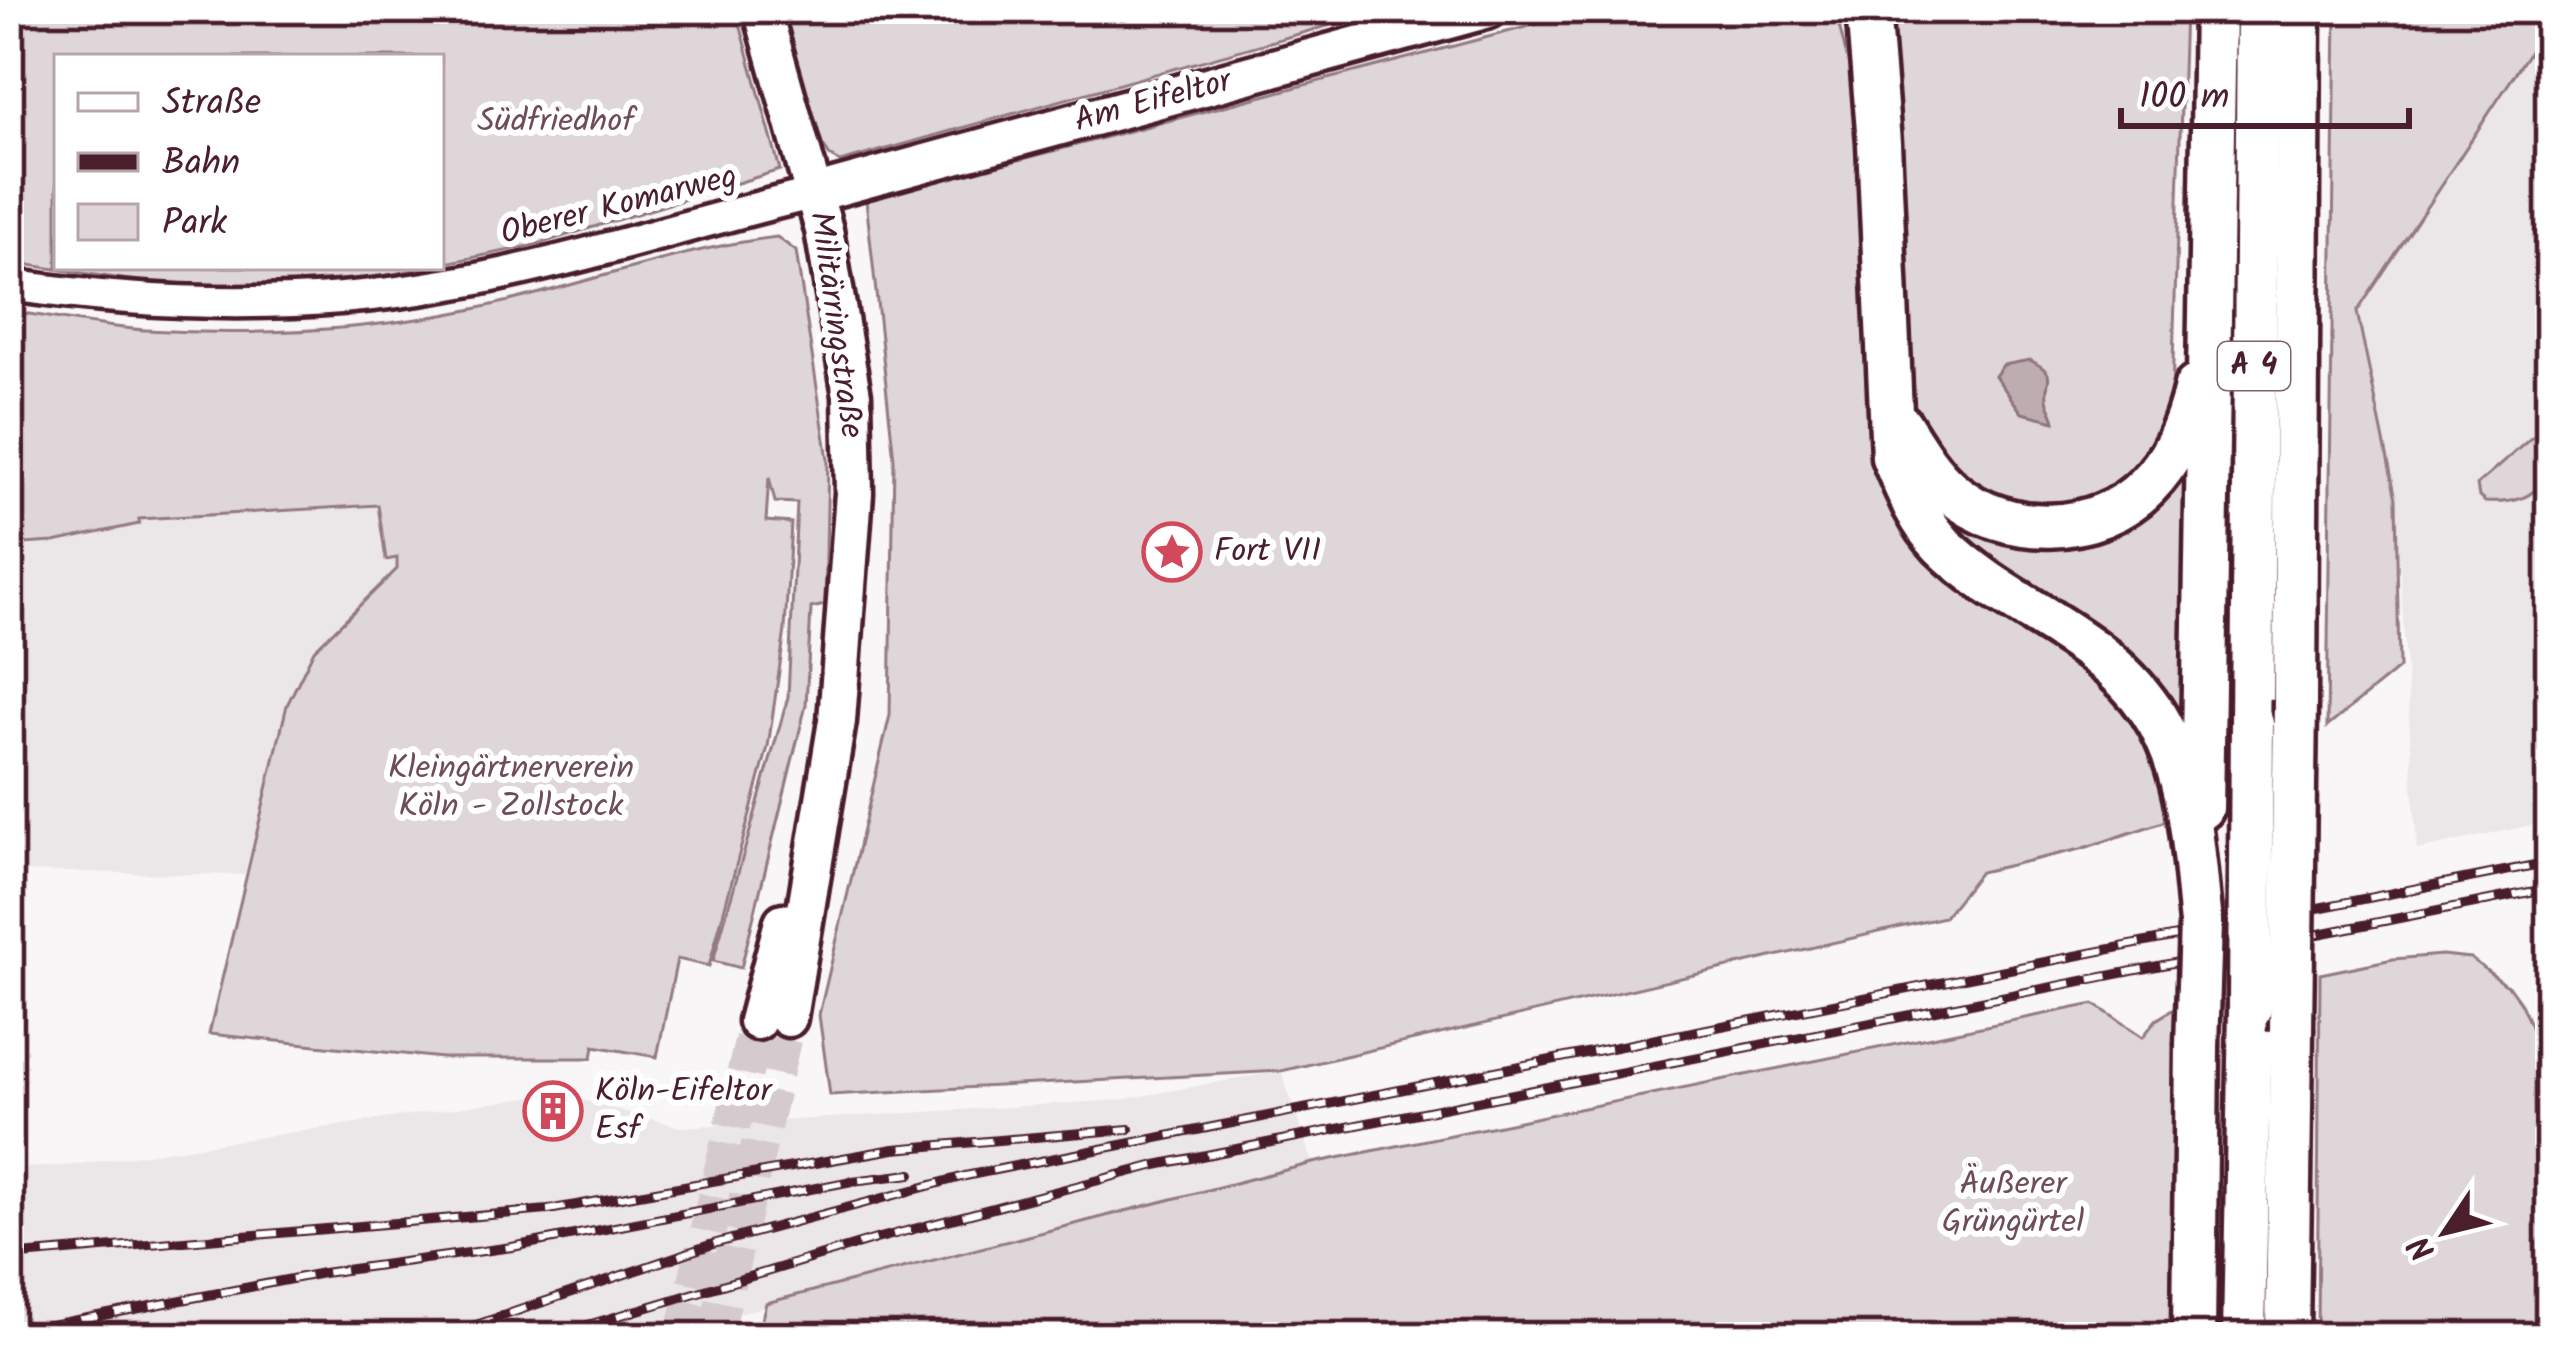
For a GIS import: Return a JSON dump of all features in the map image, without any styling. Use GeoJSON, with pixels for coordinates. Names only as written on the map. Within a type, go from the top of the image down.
{"type":"FeatureCollection","features":[{"type":"Feature","properties":{"kind":"highway"},"geometry":{"type":"LineString","coordinates":[[2194,1337],[2215,9]]}},
{"type":"Feature","properties":{"kind":"highway","name":"A 4"},"geometry":{"type":"LineString","coordinates":[[2244,1337],[2258,9]]}},
{"type":"Feature","properties":{"kind":"highway","name":"A 4"},"geometry":{"type":"LineString","coordinates":[[2287,1337],[2299,9]]}},
{"type":"Feature","properties":{"kind":"highway"},"geometry":{"type":"LineString","coordinates":[[1865,20],[1879,143],[1893,457],[1912,505],[1941,544],[1982,578],[2112,663],[2152,712],[2179,770],[2201,923]]}},
{"type":"Feature","properties":{"kind":"highway"},"geometry":{"type":"LineString","coordinates":[[1889,408],[1931,473],[1984,514],[2025,526],[2071,525],[2119,508],[2147,486],[2176,447],[2191,406],[2210,321]]}},
{"type":"Feature","properties":{"kind":"main road","name":"Militärringstraße"},"geometry":{"type":"LineString","coordinates":[[762,9],[815,193],[852,395],[854,493],[837,721],[773,1020]]}},
{"type":"Feature","properties":{"kind":"main road","name":"Am Eifeltor"},"geometry":{"type":"LineString","coordinates":[[815,193],[1490,9]]}},
{"type":"Feature","properties":{"kind":"street","name":"Oberer Komarweg"},"geometry":{"type":"LineString","coordinates":[[9,284],[161,302],[282,302],[395,293],[505,272],[815,193]]}},
{"type":"Feature","properties":{"kind":"shaded area"},"geometry":{"type":"Polygon","coordinates":[[[2550,21],[2550,821],[2417,850],[2396,499],[2357,312],[2550,21]]]}},
{"type":"Feature","properties":{"kind":"shaded area"},"geometry":{"type":"Polygon","coordinates":[[[2030,360],[2048,375],[2048,403],[2055,421],[2022,413],[1995,376],[2003,365],[2030,360]]]}},
{"type":"Feature","properties":{"kind":"shaded area"},"geometry":{"type":"Polygon","coordinates":[[[379,505],[381,545],[397,557],[398,569],[346,617],[295,685],[244,875],[9,871],[9,552],[20,544],[138,525],[138,519],[379,505]]]}},
{"type":"Feature","properties":{"kind":"shaded area"},"geometry":{"type":"Polygon","coordinates":[[[1281,1071],[1313,1163],[648,1337],[9,1337],[9,1169],[72,1165],[558,1093],[680,1127],[1120,1100],[1281,1071]]]}},
{"type":"Feature","properties":{"kind":"green space","name":"Südfriedhof"},"geometry":{"type":"Polygon","coordinates":[[[9,9],[736,9],[780,170],[535,245],[444,263],[444,54],[54,54],[54,269],[9,262],[9,9]]]}},
{"type":"Feature","properties":{"kind":"green space"},"geometry":{"type":"Polygon","coordinates":[[[783,9],[1388,9],[840,162],[822,144],[783,9]]]}},
{"type":"Feature","properties":{"kind":"green space"},"geometry":{"type":"Polygon","coordinates":[[[1595,9],[1835,9],[1858,102],[1884,472],[2093,666],[2145,734],[2172,819],[2081,849],[1980,872],[1944,917],[1281,1071],[830,1095],[819,1015],[890,715],[894,459],[866,200],[1595,9]]]}},
{"type":"Feature","properties":{"kind":"green space"},"geometry":{"type":"Polygon","coordinates":[[[1893,9],[2184,9],[2172,395],[2167,428],[2144,466],[2120,487],[2052,511],[1978,497],[1925,443],[1909,401],[1893,9]]]}},
{"type":"Feature","properties":{"kind":"green space"},"geometry":{"type":"Polygon","coordinates":[[[2336,9],[2550,9],[2550,21],[2357,312],[2396,499],[2399,668],[2327,727],[2336,9]]]}},
{"type":"Feature","properties":{"kind":"green space","name":"Kleingärtnerverein Köln - Zollstock"},"geometry":{"type":"Polygon","coordinates":[[[777,237],[796,251],[828,459],[825,605],[811,608],[806,705],[741,968],[713,961],[788,697],[797,503],[775,502],[769,477],[766,521],[791,523],[785,630],[768,747],[709,966],[677,959],[657,1057],[594,1046],[592,1058],[442,1058],[209,1034],[287,705],[314,650],[397,569],[397,558],[386,560],[378,505],[139,519],[139,524],[54,542],[9,545],[9,311],[145,330],[269,332],[352,327],[474,309],[700,250],[777,237]]]}},
{"type":"Feature","properties":{"kind":"green space","name":"Südfriedhof"},"geometry":{"type":"Polygon","coordinates":[[[62,270],[413,270],[331,287],[149,283],[62,270]]]}},
{"type":"Feature","properties":{"kind":"green space"},"geometry":{"type":"Polygon","coordinates":[[[2196,433],[2187,750],[1954,535],[1909,459],[2053,537],[2196,433]]]}},
{"type":"Feature","properties":{"kind":"green space"},"geometry":{"type":"Polygon","coordinates":[[[2532,437],[2550,438],[2547,469],[2536,489],[2516,500],[2485,502],[2477,485],[2532,437]]]}},
{"type":"Feature","properties":{"kind":"green space"},"geometry":{"type":"Polygon","coordinates":[[[2442,955],[2470,958],[2510,988],[2550,1069],[2550,1337],[2317,1337],[2320,974],[2442,955]]]}},
{"type":"Feature","properties":{"kind":"green space","name":"Äußerer Grüngürtel"},"geometry":{"type":"Polygon","coordinates":[[[2094,1004],[2143,1037],[2156,1020],[2177,1007],[2174,1337],[757,1337],[766,1303],[1313,1163],[2094,1004]]]}},
{"type":"Feature","properties":{"kind":"tunnel"},"geometry":{"type":"LineString","coordinates":[[715,1337],[788,1018]]}},
{"type":"Feature","properties":{"kind":"tunnel"},"geometry":{"type":"LineString","coordinates":[[683,1337],[757,1021]]}},
{"type":"Feature","properties":{"kind":"railway"},"geometry":{"type":"LineString","coordinates":[[441,1337],[713,1244],[965,1176],[2550,862]]}},
{"type":"Feature","properties":{"kind":"railway"},"geometry":{"type":"LineString","coordinates":[[548,1337],[876,1239],[1156,1165],[2550,888]]}},
{"type":"Feature","properties":{"kind":"railway"},"geometry":{"type":"LineString","coordinates":[[9,1256],[548,1210],[894,1149],[1129,1129]]}},
{"type":"Feature","properties":{"kind":"railway"},"geometry":{"type":"LineString","coordinates":[[9,1333],[323,1273],[512,1247],[852,1181],[911,1174]]}},
{"type":"Feature","properties":{"kind":"place","name":"Fort VII"},"geometry":{"type":"Point","coordinates":[1172,552]}},
{"type":"Feature","properties":{"kind":"place","name":"Köln-Eifeltor Esf"},"geometry":{"type":"Point","coordinates":[553,1111]}}]}
